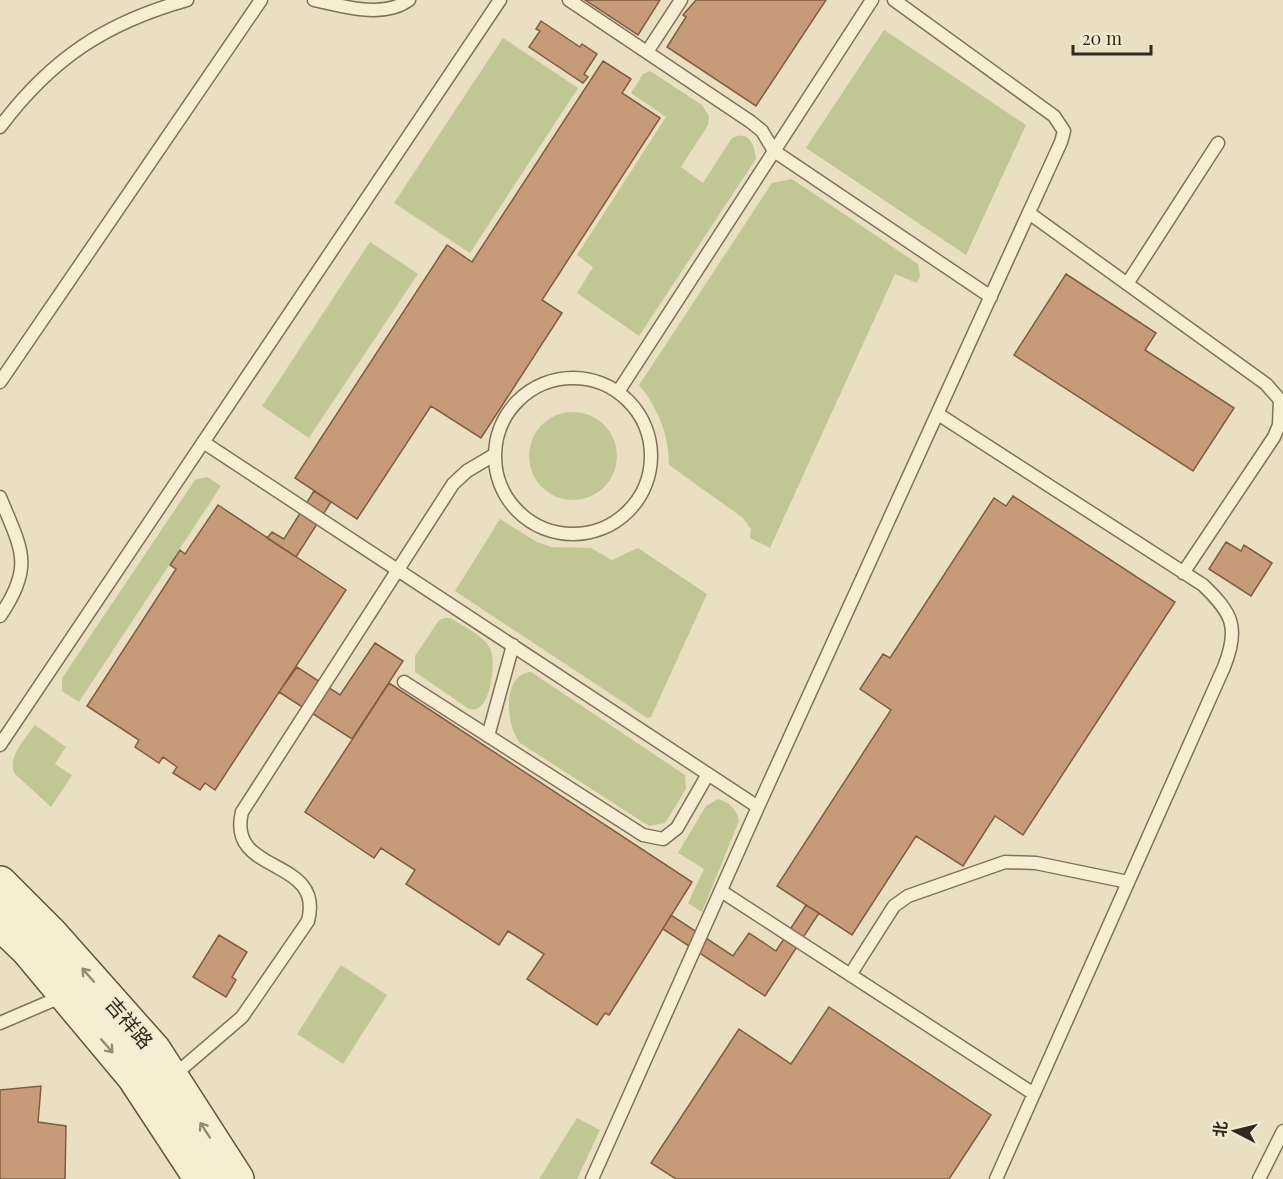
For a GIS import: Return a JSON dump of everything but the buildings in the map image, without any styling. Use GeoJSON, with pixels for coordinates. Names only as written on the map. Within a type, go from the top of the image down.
{"type":"FeatureCollection","features":[{"type":"Feature","properties":{"kind":"main road","name":"吉祥路"},"geometry":{"type":"LineString","coordinates":[[0,883],[51,934],[154,1050],[237,1179]]}},
{"type":"Feature","properties":{"kind":"main road","name":"吉祥路"},"geometry":{"type":"LineString","coordinates":[[0,922],[27,949],[134,1077],[201,1179]]}},
{"type":"Feature","properties":{"kind":"lane"},"geometry":{"type":"LineString","coordinates":[[0,127],[33,86],[69,53],[106,31],[152,10],[187,0]]}},
{"type":"Feature","properties":{"kind":"lane"},"geometry":{"type":"LineString","coordinates":[[0,382],[261,0]]}},
{"type":"Feature","properties":{"kind":"lane"},"geometry":{"type":"LineString","coordinates":[[314,0],[354,8],[381,9],[409,0]]}},
{"type":"Feature","properties":{"kind":"lane"},"geometry":{"type":"LineString","coordinates":[[0,745],[500,0]]}},
{"type":"Feature","properties":{"kind":"lane"},"geometry":{"type":"LineString","coordinates":[[569,0],[751,122],[762,131],[774,151],[991,297]]}},
{"type":"Feature","properties":{"kind":"lane"},"geometry":{"type":"LineString","coordinates":[[647,52],[681,0]]}},
{"type":"Feature","properties":{"kind":"lane"},"geometry":{"type":"LineString","coordinates":[[618,392],[872,0]]}},
{"type":"Feature","properties":{"kind":"lane"},"geometry":{"type":"LineString","coordinates":[[592,1179],[1064,131],[1054,116],[894,0]]}},
{"type":"Feature","properties":{"kind":"lane"},"geometry":{"type":"LineString","coordinates":[[1126,284],[1218,143]]}},
{"type":"Feature","properties":{"kind":"lane"},"geometry":{"type":"LineString","coordinates":[[1029,213],[1266,384],[1280,400],[1279,425],[1274,436],[1183,573]]}},
{"type":"Feature","properties":{"kind":"lane"},"geometry":{"type":"LineString","coordinates":[[574,377],[591,379],[618,392],[635,407],[644,422],[651,456],[649,474],[633,506],[606,527],[572,535],[555,533],[531,522],[511,504],[501,490],[494,455],[496,438],[507,413],[524,394],[539,384],[574,377]]}},
{"type":"Feature","properties":{"kind":"lane"},"geometry":{"type":"LineString","coordinates":[[938,414],[1203,585],[1224,605],[1231,621],[1234,637],[1224,667],[996,1179]]}},
{"type":"Feature","properties":{"kind":"lane"},"geometry":{"type":"LineString","coordinates":[[203,442],[758,807]]}},
{"type":"Feature","properties":{"kind":"lane"},"geometry":{"type":"LineString","coordinates":[[171,1078],[242,1017],[308,921],[312,906],[304,885],[249,849],[240,836],[238,825],[242,812],[453,484],[466,471],[494,455]]}},
{"type":"Feature","properties":{"kind":"lane"},"geometry":{"type":"LineString","coordinates":[[0,497],[22,554],[22,576],[0,616]]}},
{"type":"Feature","properties":{"kind":"lane"},"geometry":{"type":"LineString","coordinates":[[489,736],[513,645]]}},
{"type":"Feature","properties":{"kind":"lane"},"geometry":{"type":"LineString","coordinates":[[404,682],[643,835],[663,839],[677,828],[708,774]]}},
{"type":"Feature","properties":{"kind":"lane"},"geometry":{"type":"LineString","coordinates":[[850,975],[894,906],[908,896],[1005,862],[1036,863],[1128,882]]}},
{"type":"Feature","properties":{"kind":"lane"},"geometry":{"type":"LineString","coordinates":[[721,891],[1034,1094]]}},
{"type":"Feature","properties":{"kind":"lane"},"geometry":{"type":"LineString","coordinates":[[0,1023],[64,995]]}},
{"type":"Feature","properties":{"kind":"lane"},"geometry":{"type":"LineString","coordinates":[[1259,1179],[1283,1131]]}},
{"type":"Feature","properties":{"kind":"green space"},"geometry":{"type":"Polygon","coordinates":[[[884,30],[1026,125],[966,255],[806,148],[884,30]]]}},
{"type":"Feature","properties":{"kind":"green space"},"geometry":{"type":"Polygon","coordinates":[[[503,38],[578,88],[470,253],[394,203],[503,38]]]}},
{"type":"Feature","properties":{"kind":"green space"},"geometry":{"type":"Polygon","coordinates":[[[650,71],[702,105],[709,116],[708,125],[681,167],[703,183],[732,138],[738,136],[750,140],[756,159],[639,336],[577,293],[593,267],[577,255],[666,117],[631,93],[643,74],[650,71]]]}},
{"type":"Feature","properties":{"kind":"green space"},"geometry":{"type":"Polygon","coordinates":[[[792,179],[918,264],[920,276],[917,283],[895,274],[770,548],[750,538],[751,529],[743,518],[669,465],[667,443],[661,422],[652,403],[639,385],[772,183],[792,179]]]}},
{"type":"Feature","properties":{"kind":"green space"},"geometry":{"type":"Polygon","coordinates":[[[370,242],[418,274],[309,438],[262,406],[370,242]]]}},
{"type":"Feature","properties":{"kind":"green space"},"geometry":{"type":"Polygon","coordinates":[[[564,412],[582,412],[598,419],[610,431],[617,447],[617,465],[610,481],[598,493],[582,500],[564,500],[548,493],[536,481],[529,465],[529,447],[536,431],[548,419],[564,412]]]}},
{"type":"Feature","properties":{"kind":"green space"},"geometry":{"type":"Polygon","coordinates":[[[207,477],[221,486],[79,702],[62,691],[62,678],[195,480],[207,477]]]}},
{"type":"Feature","properties":{"kind":"green space"},"geometry":{"type":"Polygon","coordinates":[[[500,519],[535,541],[551,547],[591,548],[612,560],[638,548],[707,594],[651,717],[647,718],[455,591],[500,519]]]}},
{"type":"Feature","properties":{"kind":"green space"},"geometry":{"type":"Polygon","coordinates":[[[451,618],[474,632],[485,641],[491,651],[493,667],[490,688],[482,705],[476,709],[469,709],[415,672],[415,656],[439,620],[451,618]]]}},
{"type":"Feature","properties":{"kind":"green space"},"geometry":{"type":"Polygon","coordinates":[[[531,672],[685,775],[686,789],[665,823],[649,826],[520,743],[515,735],[509,714],[509,702],[515,682],[521,675],[531,672]]]}},
{"type":"Feature","properties":{"kind":"green space"},"geometry":{"type":"Polygon","coordinates":[[[35,725],[66,747],[55,764],[72,775],[51,807],[14,773],[15,754],[35,725]]]}},
{"type":"Feature","properties":{"kind":"green space"},"geometry":{"type":"Polygon","coordinates":[[[718,799],[732,807],[739,821],[702,912],[688,903],[704,869],[678,853],[706,806],[718,799]]]}},
{"type":"Feature","properties":{"kind":"green space"},"geometry":{"type":"Polygon","coordinates":[[[341,965],[387,995],[343,1064],[297,1034],[341,965]]]}},
{"type":"Feature","properties":{"kind":"green space"},"geometry":{"type":"Polygon","coordinates":[[[577,1118],[600,1130],[577,1179],[539,1179],[577,1118]]]}}]}
